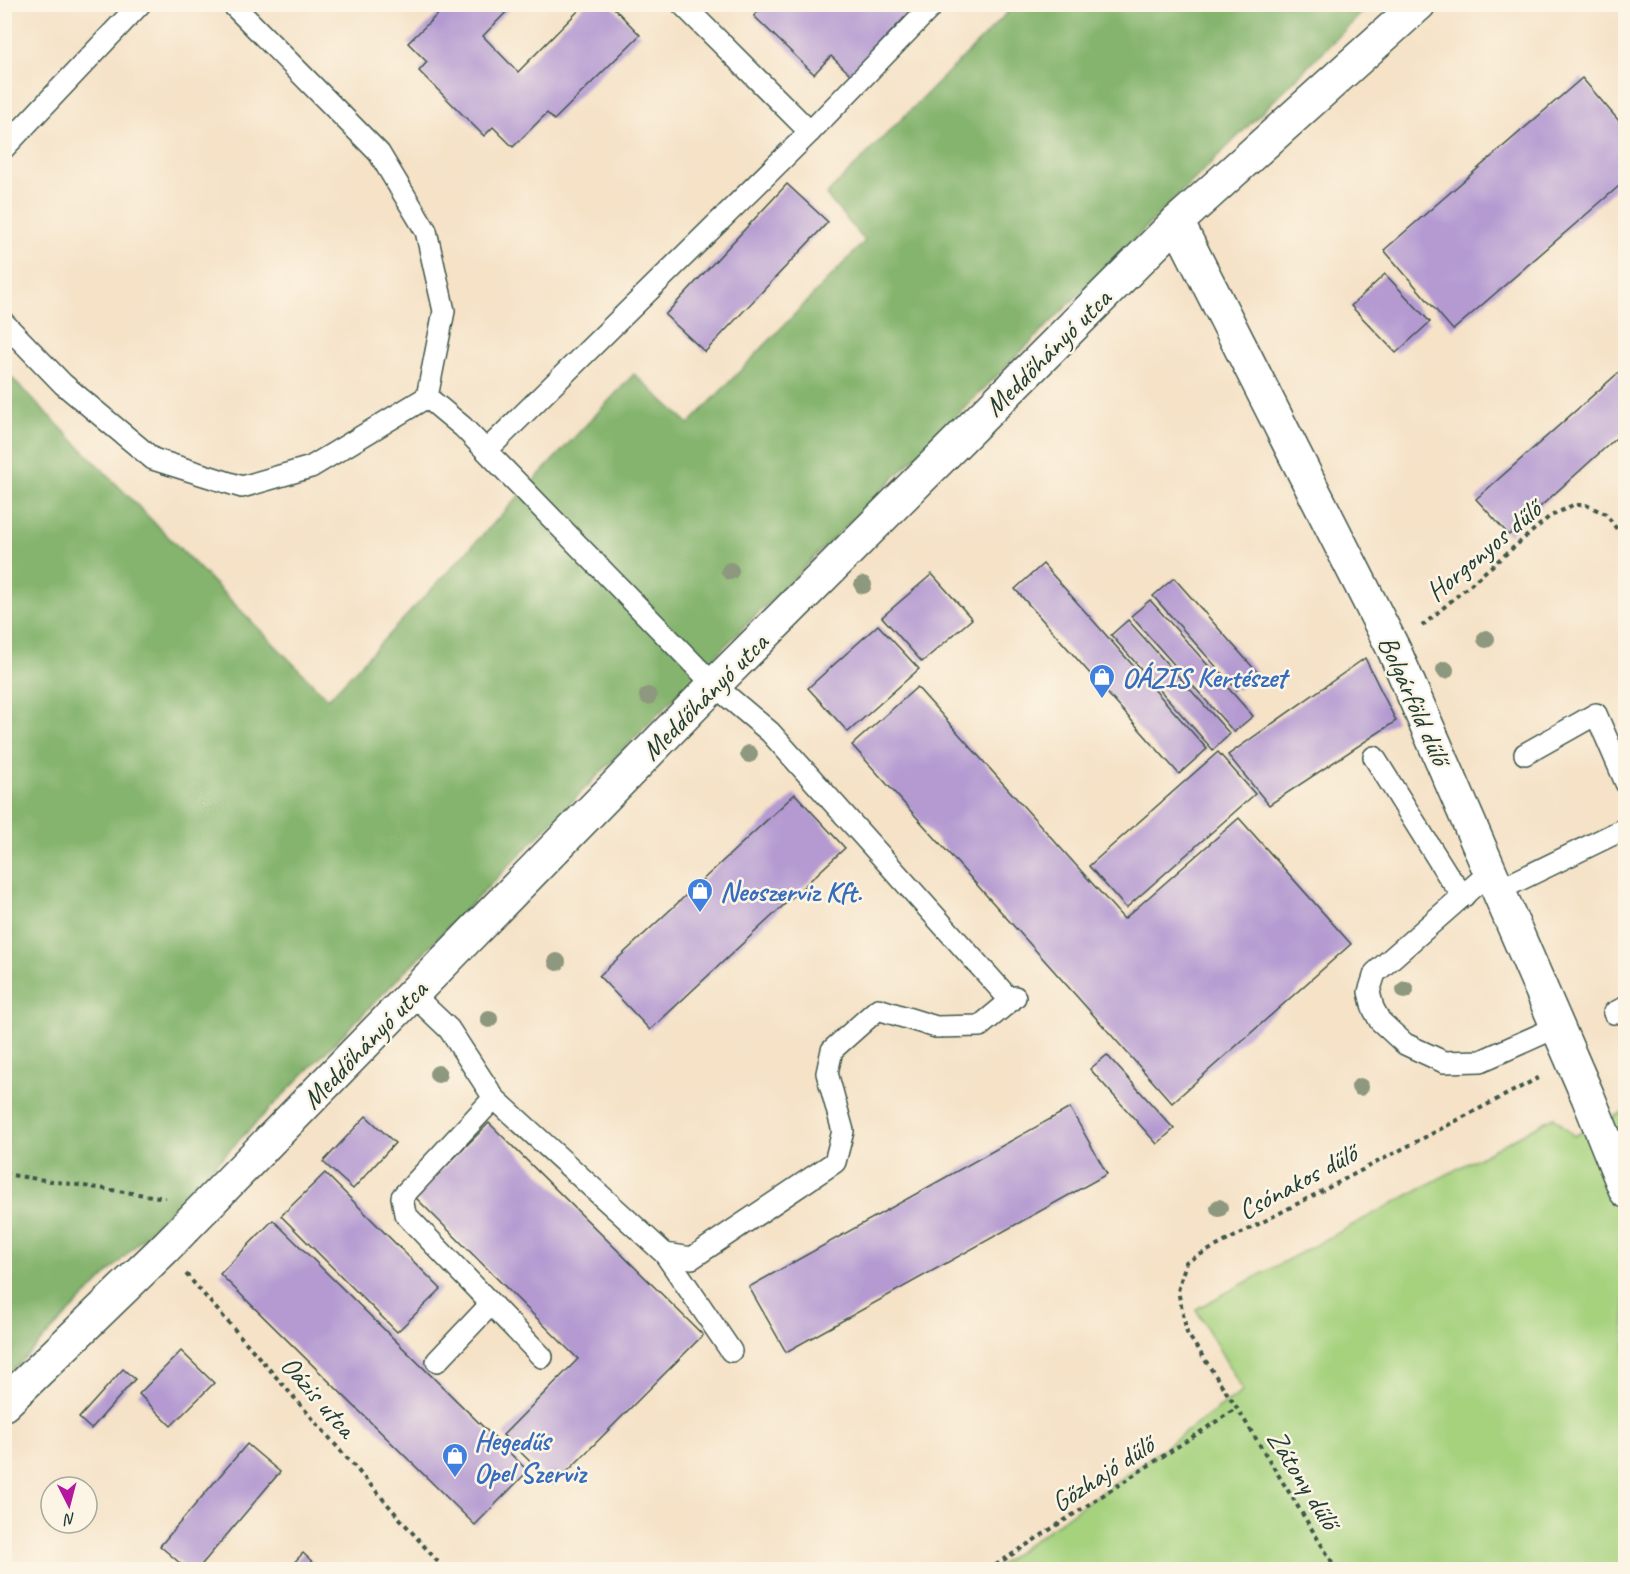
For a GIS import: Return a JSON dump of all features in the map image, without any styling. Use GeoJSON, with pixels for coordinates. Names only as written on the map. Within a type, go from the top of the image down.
{"type":"FeatureCollection","features":[{"type":"Feature","properties":{"kind":"street","name":"Meddőhányó utca"},"geometry":{"type":"LineString","coordinates":[[4,1404],[164,1249],[714,685],[1177,222],[1419,4]]}},
{"type":"Feature","properties":{"kind":"street","name":"Bolgárföld dűlő"},"geometry":{"type":"LineString","coordinates":[[1177,222],[1394,650],[1572,1060],[1626,1191]]}},
{"type":"Feature","properties":{"kind":"lane"},"geometry":{"type":"LineString","coordinates":[[4,148],[140,4]]}},
{"type":"Feature","properties":{"kind":"lane"},"geometry":{"type":"LineString","coordinates":[[4,323],[63,384],[153,459],[242,488],[311,467],[427,397],[444,311],[426,231],[379,153],[232,4]]}},
{"type":"Feature","properties":{"kind":"lane"},"geometry":{"type":"LineString","coordinates":[[682,4],[810,132]]}},
{"type":"Feature","properties":{"kind":"lane"},"geometry":{"type":"LineString","coordinates":[[487,450],[810,132],[933,4]]}},
{"type":"Feature","properties":{"kind":"lane"},"geometry":{"type":"LineString","coordinates":[[427,397],[463,426],[487,450],[714,685],[770,732],[1013,999],[980,1026],[936,1027],[878,1009],[832,1050],[827,1074],[843,1131],[835,1162],[692,1258],[665,1254]]}},
{"type":"Feature","properties":{"kind":"lane"},"geometry":{"type":"LineString","coordinates":[[1525,754],[1596,714],[1623,772]]}},
{"type":"Feature","properties":{"kind":"lane"},"geometry":{"type":"LineString","coordinates":[[1374,757],[1449,877],[1464,896]]}},
{"type":"Feature","properties":{"kind":"lane"},"geometry":{"type":"LineString","coordinates":[[1557,1027],[1481,1061],[1444,1062],[1405,1044],[1380,1021],[1372,1008],[1369,992],[1375,973],[1464,896],[1495,882],[1513,883],[1626,828]]}},
{"type":"Feature","properties":{"kind":"lane"},"geometry":{"type":"LineString","coordinates":[[412,994],[449,1029],[494,1098],[665,1254],[731,1351]]}},
{"type":"Feature","properties":{"kind":"lane"},"geometry":{"type":"LineString","coordinates":[[494,1098],[402,1197],[405,1214],[542,1357]]}},
{"type":"Feature","properties":{"kind":"lane"},"geometry":{"type":"LineString","coordinates":[[437,1360],[491,1304]]}},
{"type":"Feature","properties":{"kind":"path","name":"Horgonyos dűlő"},"geometry":{"type":"LineString","coordinates":[[1394,650],[1550,517],[1573,505],[1586,505],[1606,514],[1626,542]]}},
{"type":"Feature","properties":{"kind":"path","name":"Csónakos dűlő"},"geometry":{"type":"LineString","coordinates":[[1237,1408],[1187,1333],[1178,1291],[1185,1262],[1572,1060]]}},
{"type":"Feature","properties":{"kind":"path"},"geometry":{"type":"LineString","coordinates":[[4,1174],[207,1204]]}},
{"type":"Feature","properties":{"kind":"path","name":"Oázis utca"},"geometry":{"type":"LineString","coordinates":[[164,1249],[445,1569]]}},
{"type":"Feature","properties":{"kind":"path","name":"Gőzhajó dűlő"},"geometry":{"type":"LineString","coordinates":[[988,1569],[1237,1408]]}},
{"type":"Feature","properties":{"kind":"path","name":"Zátony dűlő"},"geometry":{"type":"LineString","coordinates":[[1237,1408],[1337,1569]]}},
{"type":"Feature","properties":{"kind":"green space"},"geometry":{"type":"Polygon","coordinates":[[[1015,5],[1370,5],[733,638],[5,1378],[5,371],[328,699],[634,374],[689,424],[865,241],[826,195],[1015,5]]]}},
{"type":"Feature","properties":{"kind":"green space"},"geometry":{"type":"Polygon","coordinates":[[[1625,1111],[1625,1569],[992,1570],[1243,1391],[1196,1309],[1554,1117],[1574,1136],[1625,1111]]]}},
{"type":"Feature","properties":{"kind":"building"},"geometry":{"type":"Polygon","coordinates":[[[437,4],[514,4],[483,36],[518,72],[585,4],[610,4],[640,35],[554,120],[547,113],[513,147],[493,127],[484,136],[419,71],[427,62],[408,43],[442,10],[437,4]]]}},
{"type":"Feature","properties":{"kind":"building"},"geometry":{"type":"Polygon","coordinates":[[[765,4],[917,4],[851,75],[831,56],[814,74],[754,16],[765,4]]]}},
{"type":"Feature","properties":{"kind":"building"},"geometry":{"type":"Polygon","coordinates":[[[1582,78],[1626,129],[1626,180],[1453,330],[1384,250],[1582,78]]]}},
{"type":"Feature","properties":{"kind":"building"},"geometry":{"type":"Polygon","coordinates":[[[787,184],[828,222],[705,352],[665,315],[787,184]]]}},
{"type":"Feature","properties":{"kind":"building"},"geometry":{"type":"Polygon","coordinates":[[[1385,274],[1430,322],[1396,353],[1351,306],[1385,274]]]}},
{"type":"Feature","properties":{"kind":"building"},"geometry":{"type":"Polygon","coordinates":[[[1626,366],[1626,429],[1509,535],[1476,499],[1626,366]]]}},
{"type":"Feature","properties":{"kind":"building"},"geometry":{"type":"Polygon","coordinates":[[[1043,564],[1207,749],[1179,774],[1015,589],[1043,564]]]}},
{"type":"Feature","properties":{"kind":"building"},"geometry":{"type":"Polygon","coordinates":[[[932,574],[972,619],[922,662],[882,617],[932,574]]]}},
{"type":"Feature","properties":{"kind":"building"},"geometry":{"type":"Polygon","coordinates":[[[1174,578],[1257,672],[1237,690],[1153,596],[1174,578]]]}},
{"type":"Feature","properties":{"kind":"building"},"geometry":{"type":"Polygon","coordinates":[[[1150,600],[1253,716],[1234,732],[1131,616],[1150,600]]]}},
{"type":"Feature","properties":{"kind":"building"},"geometry":{"type":"Polygon","coordinates":[[[1128,620],[1230,734],[1213,750],[1111,635],[1128,620]]]}},
{"type":"Feature","properties":{"kind":"building"},"geometry":{"type":"Polygon","coordinates":[[[878,625],[919,669],[848,732],[808,688],[878,625]]]}},
{"type":"Feature","properties":{"kind":"building"},"geometry":{"type":"Polygon","coordinates":[[[1365,658],[1396,721],[1269,805],[1228,755],[1365,658]]]}},
{"type":"Feature","properties":{"kind":"building"},"geometry":{"type":"Polygon","coordinates":[[[917,687],[1124,919],[1239,818],[1351,944],[1172,1103],[852,745],[917,687]]]}},
{"type":"Feature","properties":{"kind":"building"},"geometry":{"type":"Polygon","coordinates":[[[1218,752],[1255,794],[1126,908],[1089,866],[1218,752]]]}},
{"type":"Feature","properties":{"kind":"building"},"geometry":{"type":"Polygon","coordinates":[[[795,794],[845,848],[650,1030],[599,976],[795,794]]]}},
{"type":"Feature","properties":{"kind":"building"},"geometry":{"type":"Polygon","coordinates":[[[1107,1055],[1174,1129],[1157,1144],[1090,1069],[1107,1055]]]}},
{"type":"Feature","properties":{"kind":"building"},"geometry":{"type":"Polygon","coordinates":[[[1070,1108],[1107,1174],[786,1352],[749,1287],[1070,1108]]]}},
{"type":"Feature","properties":{"kind":"building"},"geometry":{"type":"Polygon","coordinates":[[[366,1116],[395,1143],[353,1189],[323,1162],[366,1116]]]}},
{"type":"Feature","properties":{"kind":"building"},"geometry":{"type":"Polygon","coordinates":[[[489,1123],[703,1335],[554,1485],[503,1435],[578,1359],[415,1197],[489,1123]]]}},
{"type":"Feature","properties":{"kind":"building"},"geometry":{"type":"Polygon","coordinates":[[[325,1173],[441,1289],[397,1332],[281,1216],[325,1173]]]}},
{"type":"Feature","properties":{"kind":"building"},"geometry":{"type":"Polygon","coordinates":[[[273,1220],[528,1471],[475,1525],[220,1274],[273,1220]]]}},
{"type":"Feature","properties":{"kind":"building"},"geometry":{"type":"Polygon","coordinates":[[[181,1351],[214,1383],[171,1426],[139,1394],[181,1351]]]}},
{"type":"Feature","properties":{"kind":"building"},"geometry":{"type":"Polygon","coordinates":[[[123,1369],[135,1379],[91,1429],[79,1418],[123,1369]]]}},
{"type":"Feature","properties":{"kind":"building"},"geometry":{"type":"Polygon","coordinates":[[[247,1444],[280,1472],[197,1570],[188,1570],[160,1546],[247,1444]]]}},
{"type":"Feature","properties":{"kind":"building"},"geometry":{"type":"Polygon","coordinates":[[[303,1553],[321,1570],[287,1570],[303,1553]]]}},
{"type":"Feature","properties":{"kind":"place","name":"OÁZIS Kertészet"},"geometry":{"type":"Point","coordinates":[1102,700]}},
{"type":"Feature","properties":{"kind":"place","name":"Neoszerviz Kft."},"geometry":{"type":"Point","coordinates":[700,914]}},
{"type":"Feature","properties":{"kind":"place","name":"Hegedűs Opel Szerviz"},"geometry":{"type":"Point","coordinates":[455,1479]}}]}
